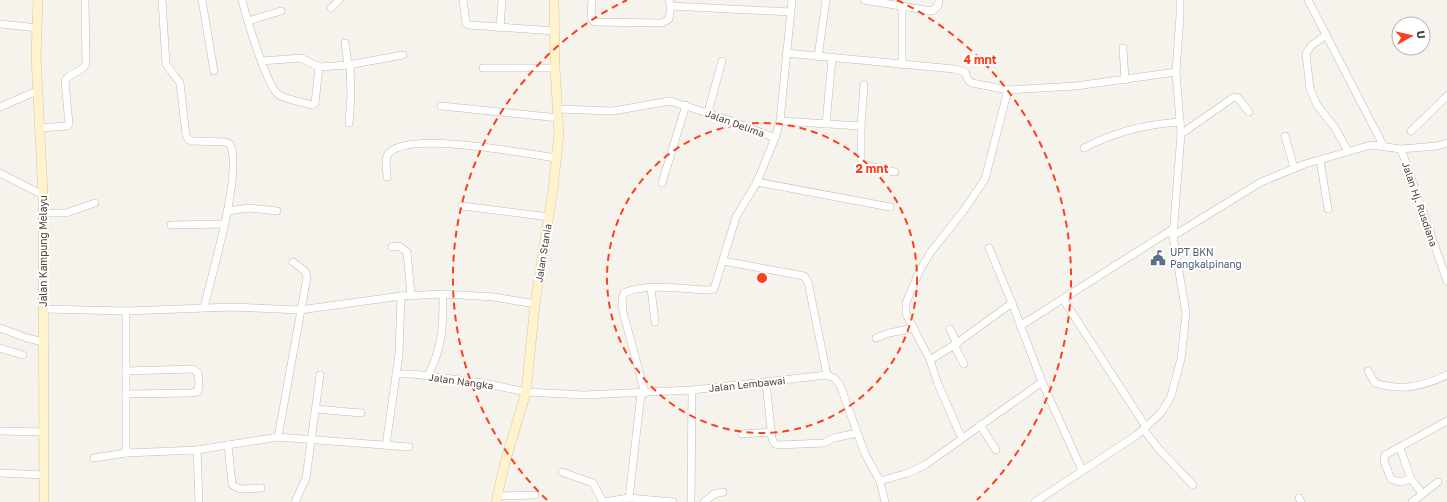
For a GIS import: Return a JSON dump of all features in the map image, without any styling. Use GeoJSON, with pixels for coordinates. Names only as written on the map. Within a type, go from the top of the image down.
{"type":"FeatureCollection","features":[{"type":"Feature","properties":{"kind":"main road","name":"Jalan Kampung Melayu"},"geometry":{"type":"LineString","coordinates":[[38,0],[36,56],[39,90],[43,194],[44,502]]}},
{"type":"Feature","properties":{"kind":"main road","name":"Jalan Stania"},"geometry":{"type":"LineString","coordinates":[[496,499],[526,392],[535,304],[557,158],[558,113],[555,68],[554,0]]}},
{"type":"Feature","properties":{"kind":"street"},"geometry":{"type":"LineString","coordinates":[[40,128],[67,126],[70,124],[65,81],[69,76],[83,68],[86,64],[85,0]]}},
{"type":"Feature","properties":{"kind":"street"},"geometry":{"type":"LineString","coordinates":[[162,0],[166,64],[180,83],[186,135],[192,141],[225,142],[230,144],[232,148],[233,175],[227,211],[204,307]]}},
{"type":"Feature","properties":{"kind":"street"},"geometry":{"type":"LineString","coordinates":[[202,0],[214,71]]}},
{"type":"Feature","properties":{"kind":"street"},"geometry":{"type":"LineString","coordinates":[[242,0],[261,61],[278,94],[312,105],[315,103],[319,67]]}},
{"type":"Feature","properties":{"kind":"street"},"geometry":{"type":"LineString","coordinates":[[331,8],[340,0]]}},
{"type":"Feature","properties":{"kind":"street"},"geometry":{"type":"LineString","coordinates":[[463,0],[466,23],[469,25],[555,31]]}},
{"type":"Feature","properties":{"kind":"street"},"geometry":{"type":"LineString","coordinates":[[500,28],[502,0]]}},
{"type":"Feature","properties":{"kind":"street"},"geometry":{"type":"LineString","coordinates":[[592,0],[591,18],[594,22],[666,22],[669,19],[670,3],[791,12]]}},
{"type":"Feature","properties":{"kind":"street","name":"Jalan Delima"},"geometry":{"type":"LineString","coordinates":[[441,106],[558,113],[613,111],[670,101],[708,112],[775,138],[780,121],[792,0]]}},
{"type":"Feature","properties":{"kind":"street"},"geometry":{"type":"LineString","coordinates":[[818,57],[826,0]]}},
{"type":"Feature","properties":{"kind":"street"},"geometry":{"type":"LineString","coordinates":[[864,0],[905,4],[932,11],[936,9],[939,0]]}},
{"type":"Feature","properties":{"kind":"street"},"geometry":{"type":"LineString","coordinates":[[1035,502],[1145,428],[1160,414],[1171,396],[1183,346],[1186,313],[1173,232],[1181,134],[1176,72],[1180,0]]}},
{"type":"Feature","properties":{"kind":"street"},"geometry":{"type":"LineString","coordinates":[[1308,0],[1383,145]]}},
{"type":"Feature","properties":{"kind":"street"},"geometry":{"type":"LineString","coordinates":[[902,65],[905,4]]}},
{"type":"Feature","properties":{"kind":"street"},"geometry":{"type":"LineString","coordinates":[[248,21],[281,11]]}},
{"type":"Feature","properties":{"kind":"street"},"geometry":{"type":"LineString","coordinates":[[0,24],[38,28]]}},
{"type":"Feature","properties":{"kind":"street"},"geometry":{"type":"LineString","coordinates":[[1326,36],[1311,46],[1306,54],[1310,89],[1317,105],[1335,128],[1348,151]]}},
{"type":"Feature","properties":{"kind":"street"},"geometry":{"type":"LineString","coordinates":[[345,43],[349,65],[351,96],[349,123]]}},
{"type":"Feature","properties":{"kind":"street"},"geometry":{"type":"LineString","coordinates":[[1123,48],[1125,80]]}},
{"type":"Feature","properties":{"kind":"street"},"geometry":{"type":"LineString","coordinates":[[786,53],[902,65],[923,65],[954,70],[965,72],[968,80],[972,83],[1008,90],[1076,86],[1176,72]]}},
{"type":"Feature","properties":{"kind":"street"},"geometry":{"type":"LineString","coordinates":[[261,61],[301,58],[319,67],[349,65],[403,55]]}},
{"type":"Feature","properties":{"kind":"street"},"geometry":{"type":"LineString","coordinates":[[826,124],[832,58]]}},
{"type":"Feature","properties":{"kind":"street"},"geometry":{"type":"LineString","coordinates":[[708,112],[722,61]]}},
{"type":"Feature","properties":{"kind":"street"},"geometry":{"type":"LineString","coordinates":[[483,68],[555,68]]}},
{"type":"Feature","properties":{"kind":"street"},"geometry":{"type":"LineString","coordinates":[[864,84],[861,126],[861,162],[864,165],[895,172]]}},
{"type":"Feature","properties":{"kind":"street"},"geometry":{"type":"LineString","coordinates":[[0,107],[39,90]]}},
{"type":"Feature","properties":{"kind":"street"},"geometry":{"type":"LineString","coordinates":[[962,437],[958,432],[938,384],[930,360],[906,314],[906,303],[930,253],[964,210],[985,179],[1008,90]]}},
{"type":"Feature","properties":{"kind":"street"},"geometry":{"type":"LineString","coordinates":[[1411,131],[1447,96]]}},
{"type":"Feature","properties":{"kind":"street"},"geometry":{"type":"LineString","coordinates":[[1181,134],[1234,97],[1238,98],[1249,112]]}},
{"type":"Feature","properties":{"kind":"street"},"geometry":{"type":"LineString","coordinates":[[662,183],[686,105]]}},
{"type":"Feature","properties":{"kind":"street"},"geometry":{"type":"LineString","coordinates":[[780,121],[861,126]]}},
{"type":"Feature","properties":{"kind":"street"},"geometry":{"type":"LineString","coordinates":[[1084,148],[1136,127],[1180,122]]}},
{"type":"Feature","properties":{"kind":"street"},"geometry":{"type":"LineString","coordinates":[[1284,136],[1294,168]]}},
{"type":"Feature","properties":{"kind":"street"},"geometry":{"type":"LineString","coordinates":[[629,498],[643,393],[623,312],[622,298],[624,293],[651,288],[714,289],[736,217],[757,182],[775,138]]}},
{"type":"Feature","properties":{"kind":"street"},"geometry":{"type":"LineString","coordinates":[[387,177],[386,158],[389,153],[398,148],[416,143],[445,143],[557,158]]}},
{"type":"Feature","properties":{"kind":"street"},"geometry":{"type":"LineString","coordinates":[[1020,326],[1173,232],[1261,182],[1294,168],[1371,145],[1383,145],[1401,149],[1437,146],[1447,143]]}},
{"type":"Feature","properties":{"kind":"street","name":"Jalan Hj. Rusdiana"},"geometry":{"type":"LineString","coordinates":[[1401,149],[1447,281]]}},
{"type":"Feature","properties":{"kind":"street"},"geometry":{"type":"LineString","coordinates":[[1320,160],[1328,209]]}},
{"type":"Feature","properties":{"kind":"street"},"geometry":{"type":"LineString","coordinates":[[0,173],[43,194]]}},
{"type":"Feature","properties":{"kind":"street"},"geometry":{"type":"LineString","coordinates":[[757,182],[890,207]]}},
{"type":"Feature","properties":{"kind":"street"},"geometry":{"type":"LineString","coordinates":[[42,213],[66,213],[95,203]]}},
{"type":"Feature","properties":{"kind":"street"},"geometry":{"type":"LineString","coordinates":[[462,206],[549,217]]}},
{"type":"Feature","properties":{"kind":"street"},"geometry":{"type":"LineString","coordinates":[[227,211],[249,208],[278,211]]}},
{"type":"Feature","properties":{"kind":"street"},"geometry":{"type":"LineString","coordinates":[[171,225],[224,224]]}},
{"type":"Feature","properties":{"kind":"street"},"geometry":{"type":"LineString","coordinates":[[392,247],[399,246],[407,252],[412,295]]}},
{"type":"Feature","properties":{"kind":"street"},"geometry":{"type":"LineString","coordinates":[[989,248],[1042,382],[1082,470]]}},
{"type":"Feature","properties":{"kind":"street"},"geometry":{"type":"LineString","coordinates":[[723,261],[804,276],[808,282],[827,375],[834,378],[840,385],[857,433],[880,481],[885,502]]}},
{"type":"Feature","properties":{"kind":"street"},"geometry":{"type":"LineString","coordinates":[[278,437],[306,275],[293,262]]}},
{"type":"Feature","properties":{"kind":"street"},"geometry":{"type":"LineString","coordinates":[[651,288],[655,322]]}},
{"type":"Feature","properties":{"kind":"street"},"geometry":{"type":"LineString","coordinates":[[44,309],[126,311],[204,307],[300,310],[401,296],[443,294],[494,297],[535,304]]}},
{"type":"Feature","properties":{"kind":"street"},"geometry":{"type":"LineString","coordinates":[[428,376],[441,345],[443,331],[443,294]]}},
{"type":"Feature","properties":{"kind":"street"},"geometry":{"type":"LineString","coordinates":[[386,445],[399,354],[401,296]]}},
{"type":"Feature","properties":{"kind":"street"},"geometry":{"type":"LineString","coordinates":[[1064,299],[1158,448],[1193,485]]}},
{"type":"Feature","properties":{"kind":"street"},"geometry":{"type":"LineString","coordinates":[[930,360],[956,345],[1012,303]]}},
{"type":"Feature","properties":{"kind":"street"},"geometry":{"type":"LineString","coordinates":[[126,311],[126,453]]}},
{"type":"Feature","properties":{"kind":"street"},"geometry":{"type":"LineString","coordinates":[[876,338],[889,333],[914,328]]}},
{"type":"Feature","properties":{"kind":"street"},"geometry":{"type":"LineString","coordinates":[[950,329],[964,364]]}},
{"type":"Feature","properties":{"kind":"street"},"geometry":{"type":"LineString","coordinates":[[0,330],[43,342]]}},
{"type":"Feature","properties":{"kind":"street"},"geometry":{"type":"LineString","coordinates":[[0,348],[23,355]]}},
{"type":"Feature","properties":{"kind":"street"},"geometry":{"type":"LineString","coordinates":[[126,371],[193,369],[198,372],[200,383],[198,392],[126,394]]}},
{"type":"Feature","properties":{"kind":"street"},"geometry":{"type":"LineString","coordinates":[[1368,371],[1375,383],[1397,388],[1420,386],[1447,376]]}},
{"type":"Feature","properties":{"kind":"street","name":"Jalan Nangka"},"geometry":{"type":"LineString","coordinates":[[396,374],[428,376],[484,383],[526,392]]}},
{"type":"Feature","properties":{"kind":"street"},"geometry":{"type":"LineString","coordinates":[[295,502],[306,478],[320,375]]}},
{"type":"Feature","properties":{"kind":"street","name":"Jalan Lembawai"},"geometry":{"type":"LineString","coordinates":[[526,392],[584,395],[643,393],[766,383],[827,375]]}},
{"type":"Feature","properties":{"kind":"street"},"geometry":{"type":"LineString","coordinates":[[880,481],[925,465],[962,437],[1042,382]]}},
{"type":"Feature","properties":{"kind":"street"},"geometry":{"type":"LineString","coordinates":[[766,383],[772,432],[775,444],[820,443],[857,433]]}},
{"type":"Feature","properties":{"kind":"street"},"geometry":{"type":"LineString","coordinates":[[691,502],[692,390]]}},
{"type":"Feature","properties":{"kind":"street"},"geometry":{"type":"LineString","coordinates":[[316,409],[361,413]]}},
{"type":"Feature","properties":{"kind":"street"},"geometry":{"type":"LineString","coordinates":[[1411,479],[1404,482],[1392,479],[1384,461],[1385,455],[1447,421]]}},
{"type":"Feature","properties":{"kind":"street"},"geometry":{"type":"LineString","coordinates":[[980,425],[996,450]]}},
{"type":"Feature","properties":{"kind":"street"},"geometry":{"type":"LineString","coordinates":[[0,431],[43,432]]}},
{"type":"Feature","properties":{"kind":"street"},"geometry":{"type":"LineString","coordinates":[[742,434],[772,432]]}},
{"type":"Feature","properties":{"kind":"street"},"geometry":{"type":"LineString","coordinates":[[94,458],[126,453],[197,450],[278,437],[312,441],[409,447]]}},
{"type":"Feature","properties":{"kind":"street"},"geometry":{"type":"LineString","coordinates":[[228,445],[232,484],[234,487],[238,489],[261,488]]}},
{"type":"Feature","properties":{"kind":"street"},"geometry":{"type":"LineString","coordinates":[[1400,448],[1411,479],[1422,493]]}},
{"type":"Feature","properties":{"kind":"street"},"geometry":{"type":"LineString","coordinates":[[197,450],[199,502]]}},
{"type":"Feature","properties":{"kind":"street"},"geometry":{"type":"LineString","coordinates":[[562,472],[593,483],[603,502],[629,498],[673,502]]}},
{"type":"Feature","properties":{"kind":"street"},"geometry":{"type":"LineString","coordinates":[[0,473],[43,475]]}},
{"type":"Feature","properties":{"kind":"street"},"geometry":{"type":"LineString","coordinates":[[1412,502],[1438,482]]}},
{"type":"Feature","properties":{"kind":"street"},"geometry":{"type":"LineString","coordinates":[[704,502],[714,494],[723,492]]}},
{"type":"Feature","properties":{"kind":"street"},"geometry":{"type":"LineString","coordinates":[[496,499],[535,495]]}},
{"type":"Feature","properties":{"kind":"place","name":"UPT BKN Pangkalpinang"},"geometry":{"type":"Point","coordinates":[1158,258]}}]}
